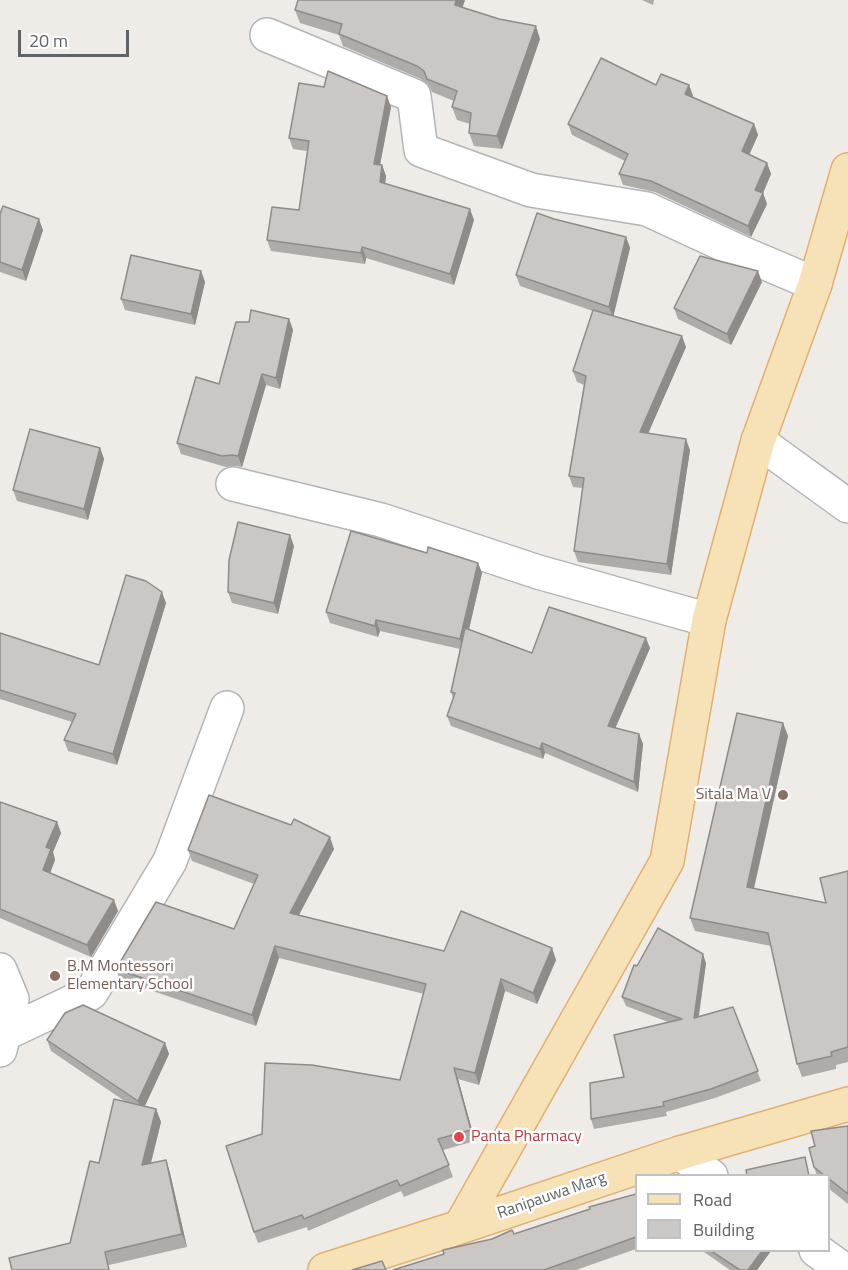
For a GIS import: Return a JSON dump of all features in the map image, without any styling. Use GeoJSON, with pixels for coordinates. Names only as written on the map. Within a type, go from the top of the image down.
{"type":"FeatureCollection","features":[{"type":"Feature","properties":{"kind":"main road"},"geometry":{"type":"LineString","coordinates":[[460,1227],[667,861],[709,620],[758,441],[815,284],[848,170]]}},
{"type":"Feature","properties":{"kind":"main road","name":"Ranipauwa Marg"},"geometry":{"type":"LineString","coordinates":[[325,1270],[680,1153],[848,1104]]}},
{"type":"Feature","properties":{"kind":"street"},"geometry":{"type":"LineString","coordinates":[[267,35],[414,96],[421,150],[531,190],[647,208],[742,253],[815,284]]}},
{"type":"Feature","properties":{"kind":"street"},"geometry":{"type":"LineString","coordinates":[[758,441],[848,506]]}},
{"type":"Feature","properties":{"kind":"street"},"geometry":{"type":"LineString","coordinates":[[233,483],[381,520],[538,572],[709,620]]}},
{"type":"Feature","properties":{"kind":"street"},"geometry":{"type":"LineString","coordinates":[[2,1043],[91,993],[170,861],[227,708]]}},
{"type":"Feature","properties":{"kind":"street"},"geometry":{"type":"LineString","coordinates":[[0,970],[12,999],[2,1043]]}},
{"type":"Feature","properties":{"kind":"street"},"geometry":{"type":"LineString","coordinates":[[680,1153],[708,1174]]}},
{"type":"Feature","properties":{"kind":"street"},"geometry":{"type":"LineString","coordinates":[[817,1252],[844,1270]]}},
{"type":"Feature","properties":{"kind":"building"},"geometry":{"type":"Polygon","coordinates":[[[298,0],[456,0],[455,5],[499,19],[536,26],[497,136],[469,133],[471,113],[452,107],[457,91],[427,79],[424,71],[417,66],[339,34],[342,24],[295,10],[298,0]]]}},
{"type":"Feature","properties":{"kind":"building"},"geometry":{"type":"Polygon","coordinates":[[[601,58],[656,85],[661,74],[689,85],[685,94],[754,124],[742,151],[767,163],[755,190],[763,193],[748,226],[651,181],[619,174],[628,154],[568,124],[601,58]]]}},
{"type":"Feature","properties":{"kind":"building"},"geometry":{"type":"Polygon","coordinates":[[[328,71],[387,96],[374,164],[382,165],[380,182],[470,209],[450,274],[362,247],[361,253],[267,240],[272,207],[299,210],[309,141],[289,138],[299,83],[324,87],[328,71]]]}},
{"type":"Feature","properties":{"kind":"building"},"geometry":{"type":"Polygon","coordinates":[[[3,206],[39,219],[22,270],[0,262],[0,214],[3,206]]]}},
{"type":"Feature","properties":{"kind":"building"},"geometry":{"type":"Polygon","coordinates":[[[537,213],[626,237],[609,307],[516,275],[537,213]]]}},
{"type":"Feature","properties":{"kind":"building"},"geometry":{"type":"Polygon","coordinates":[[[131,255],[201,271],[191,314],[121,299],[131,255]]]}},
{"type":"Feature","properties":{"kind":"building"},"geometry":{"type":"Polygon","coordinates":[[[700,256],[758,271],[727,334],[674,308],[700,256]]]}},
{"type":"Feature","properties":{"kind":"building"},"geometry":{"type":"Polygon","coordinates":[[[251,310],[289,319],[276,378],[262,374],[238,456],[222,456],[177,443],[196,377],[219,384],[236,322],[249,322],[251,310]]]}},
{"type":"Feature","properties":{"kind":"building"},"geometry":{"type":"Polygon","coordinates":[[[593,310],[682,336],[640,432],[686,439],[667,564],[574,551],[584,478],[569,476],[586,376],[573,371],[593,310]]]}},
{"type":"Feature","properties":{"kind":"building"},"geometry":{"type":"Polygon","coordinates":[[[30,429],[100,448],[84,509],[13,490],[30,429]]]}},
{"type":"Feature","properties":{"kind":"building"},"geometry":{"type":"Polygon","coordinates":[[[238,522],[290,535],[274,603],[228,592],[229,560],[238,522]]]}},
{"type":"Feature","properties":{"kind":"building"},"geometry":{"type":"Polygon","coordinates":[[[351,531],[427,553],[428,547],[478,563],[460,639],[376,620],[375,626],[326,612],[351,531]]]}},
{"type":"Feature","properties":{"kind":"building"},"geometry":{"type":"Polygon","coordinates":[[[126,575],[146,581],[162,592],[113,754],[64,740],[76,714],[0,690],[0,633],[99,665],[126,575]]]}},
{"type":"Feature","properties":{"kind":"building"},"geometry":{"type":"Polygon","coordinates":[[[549,607],[646,638],[608,726],[639,734],[634,782],[542,743],[540,749],[447,716],[455,693],[451,692],[465,628],[532,653],[549,607]]]}},
{"type":"Feature","properties":{"kind":"building"},"geometry":{"type":"Polygon","coordinates":[[[737,713],[783,723],[747,887],[826,903],[820,878],[848,871],[848,1047],[831,1052],[832,1056],[797,1064],[768,933],[690,918],[737,713]]]}},
{"type":"Feature","properties":{"kind":"building"},"geometry":{"type":"Polygon","coordinates":[[[209,795],[291,825],[294,819],[330,837],[290,913],[444,951],[461,911],[552,948],[533,993],[501,979],[475,1073],[454,1068],[471,1130],[438,1139],[449,1165],[400,1186],[397,1180],[304,1219],[302,1215],[254,1232],[226,1146],[262,1134],[265,1063],[312,1065],[400,1080],[426,984],[275,946],[252,1015],[116,969],[156,902],[234,929],[258,875],[188,850],[209,795]]]}},
{"type":"Feature","properties":{"kind":"building"},"geometry":{"type":"Polygon","coordinates":[[[0,802],[57,822],[46,847],[51,849],[43,870],[114,900],[87,945],[0,909],[0,802]]]}},
{"type":"Feature","properties":{"kind":"building"},"geometry":{"type":"Polygon","coordinates":[[[658,928],[703,954],[694,1018],[733,1007],[758,1071],[711,1089],[663,1102],[664,1106],[591,1119],[590,1083],[624,1077],[614,1035],[682,1019],[622,997],[634,965],[637,966],[658,928]]]}},
{"type":"Feature","properties":{"kind":"building"},"geometry":{"type":"Polygon","coordinates":[[[83,1005],[165,1043],[138,1101],[47,1040],[65,1013],[83,1005]]]}},
{"type":"Feature","properties":{"kind":"building"},"geometry":{"type":"Polygon","coordinates":[[[114,1099],[156,1109],[142,1165],[166,1160],[182,1234],[105,1252],[109,1270],[12,1270],[9,1258],[70,1243],[90,1161],[99,1163],[114,1099]]]}},
{"type":"Feature","properties":{"kind":"building"},"geometry":{"type":"Polygon","coordinates":[[[848,1126],[848,1194],[830,1180],[830,1174],[823,1174],[814,1167],[809,1148],[815,1146],[811,1131],[848,1126]]]}},
{"type":"Feature","properties":{"kind":"building"},"geometry":{"type":"Polygon","coordinates":[[[805,1157],[809,1174],[747,1174],[746,1170],[805,1157]]]}},
{"type":"Feature","properties":{"kind":"building"},"geometry":{"type":"Polygon","coordinates":[[[635,1194],[635,1237],[544,1270],[393,1270],[444,1254],[443,1250],[492,1239],[512,1230],[514,1234],[590,1209],[589,1207],[635,1194]]]}},
{"type":"Feature","properties":{"kind":"building"},"geometry":{"type":"Polygon","coordinates":[[[713,1252],[761,1252],[748,1270],[740,1270],[713,1252]]]}},
{"type":"Feature","properties":{"kind":"building"},"geometry":{"type":"Polygon","coordinates":[[[382,1261],[386,1270],[352,1270],[382,1261]]]}},
{"type":"Feature","properties":{"kind":"place","name":"Sitala Ma V"},"geometry":{"type":"Point","coordinates":[783,795]}},
{"type":"Feature","properties":{"kind":"place","name":"B.M Montessori Elementary School"},"geometry":{"type":"Point","coordinates":[55,976]}},
{"type":"Feature","properties":{"kind":"place","name":"Panta Pharmacy"},"geometry":{"type":"Point","coordinates":[459,1137]}}]}
